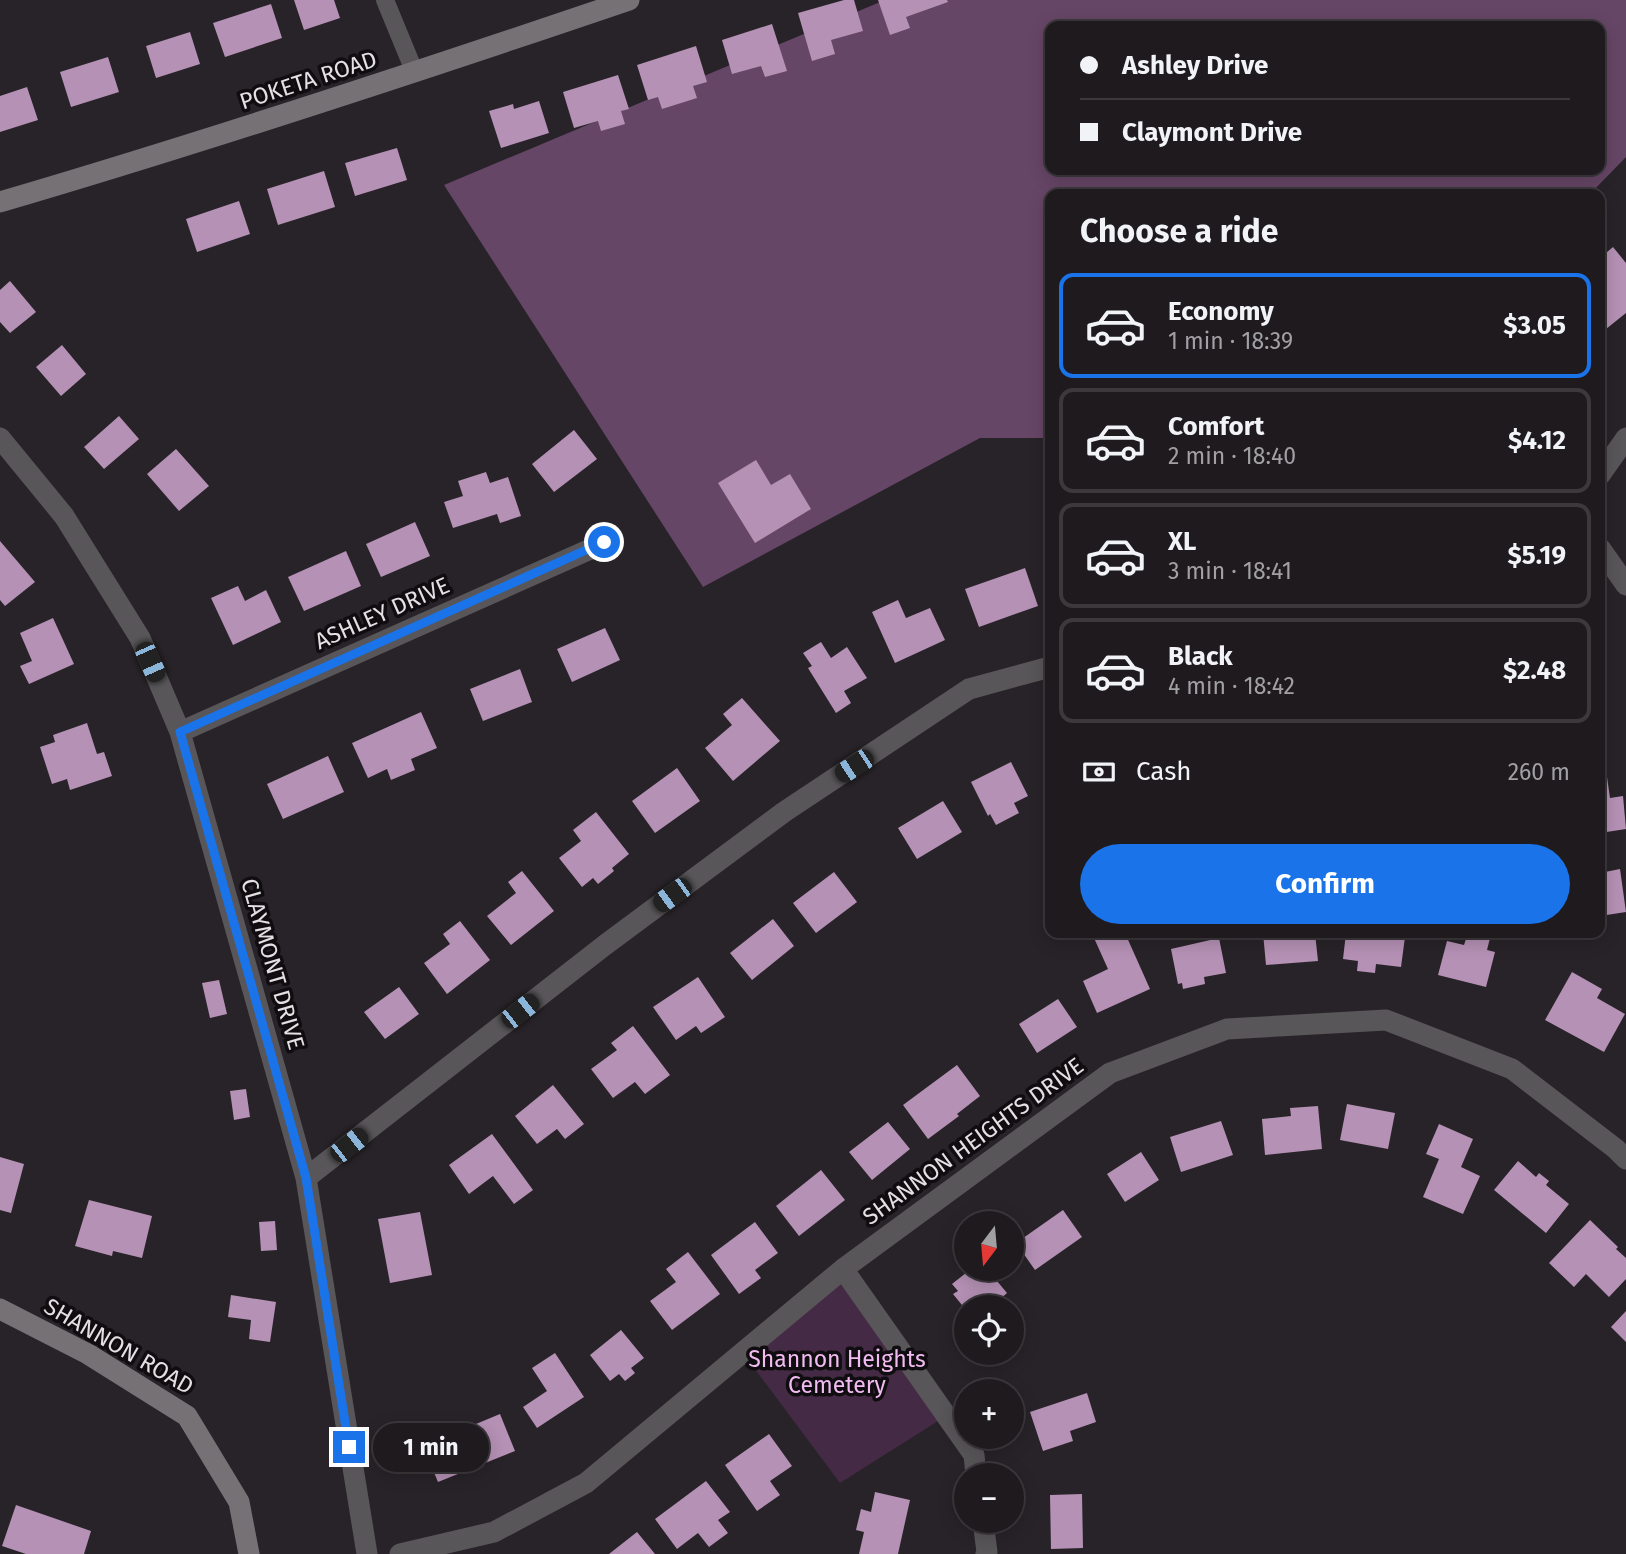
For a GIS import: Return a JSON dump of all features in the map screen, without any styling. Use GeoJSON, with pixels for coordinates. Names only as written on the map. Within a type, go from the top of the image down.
{"type":"FeatureCollection","features":[{"type":"Feature","properties":{"kind":"street","name":"POKETA ROAD"},"geometry":{"type":"LineString","coordinates":[[0,202],[143,160],[415,73],[629,0]]}},
{"type":"Feature","properties":{"kind":"street","name":"CLAYMONT DRIVE"},"geometry":{"type":"LineString","coordinates":[[0,438],[64,516],[140,638],[180,732],[306,1178],[367,1554]]}},
{"type":"Feature","properties":{"kind":"street"},"geometry":{"type":"LineString","coordinates":[[1605,467],[1626,438]]}},
{"type":"Feature","properties":{"kind":"street","name":"ASHLEY DRIVE"},"geometry":{"type":"LineString","coordinates":[[180,732],[604,542]]}},
{"type":"Feature","properties":{"kind":"street"},"geometry":{"type":"LineString","coordinates":[[1605,555],[1626,585]]}},
{"type":"Feature","properties":{"kind":"street"},"geometry":{"type":"LineString","coordinates":[[306,1178],[605,945],[784,813],[969,689],[1045,668]]}},
{"type":"Feature","properties":{"kind":"street","name":"SHANNON HEIGHTS DRIVE"},"geometry":{"type":"LineString","coordinates":[[400,1554],[494,1531],[586,1483],[843,1269],[1110,1073],[1227,1029],[1386,1020],[1512,1069],[1623,1149]]}},
{"type":"Feature","properties":{"kind":"street"},"geometry":{"type":"LineString","coordinates":[[843,1269],[974,1455],[975,1463]]}},
{"type":"Feature","properties":{"kind":"street","name":"SHANNON ROAD"},"geometry":{"type":"LineString","coordinates":[[0,1309],[88,1354],[187,1416],[239,1502],[249,1554]]}},
{"type":"Feature","properties":{"kind":"street"},"geometry":{"type":"LineString","coordinates":[[985,1533],[986,1554]]}},
{"type":"Feature","properties":{"kind":"lane"},"geometry":{"type":"LineString","coordinates":[[385,0],[415,73]]}},
{"type":"Feature","properties":{"kind":"green space","name":"Shannon Heights Cemetery"},"geometry":{"type":"Polygon","coordinates":[[[843,1269],[946,1416],[840,1483],[743,1353],[843,1269]]]}},
{"type":"Feature","properties":{"kind":"shaded area"},"geometry":{"type":"Polygon","coordinates":[[[885,0],[1626,0],[1626,157],[1595,189],[1045,189],[1045,438],[980,438],[703,587],[444,185],[885,0]]]}},
{"type":"Feature","properties":{"kind":"building"},"geometry":{"type":"Polygon","coordinates":[[[294,0],[334,0],[340,18],[304,30],[294,0]]]}},
{"type":"Feature","properties":{"kind":"building"},"geometry":{"type":"Polygon","coordinates":[[[844,0],[854,0],[863,31],[831,40],[835,54],[812,61],[798,13],[844,0]]]}},
{"type":"Feature","properties":{"kind":"building"},"geometry":{"type":"Polygon","coordinates":[[[878,0],[948,2],[906,17],[910,28],[890,35],[878,0]]]}},
{"type":"Feature","properties":{"kind":"building"},"geometry":{"type":"Polygon","coordinates":[[[271,4],[282,38],[225,57],[213,23],[271,4]]]}},
{"type":"Feature","properties":{"kind":"building"},"geometry":{"type":"Polygon","coordinates":[[[772,24],[787,71],[765,77],[761,66],[732,74],[722,40],[772,24]]]}},
{"type":"Feature","properties":{"kind":"building"},"geometry":{"type":"Polygon","coordinates":[[[190,32],[200,64],[156,78],[146,46],[190,32]]]}},
{"type":"Feature","properties":{"kind":"building"},"geometry":{"type":"Polygon","coordinates":[[[696,46],[707,82],[693,86],[697,98],[662,109],[658,97],[648,100],[637,65],[696,46]]]}},
{"type":"Feature","properties":{"kind":"building"},"geometry":{"type":"Polygon","coordinates":[[[108,57],[119,92],[71,107],[60,72],[108,57]]]}},
{"type":"Feature","properties":{"kind":"building"},"geometry":{"type":"Polygon","coordinates":[[[618,75],[629,109],[621,111],[625,124],[601,131],[598,121],[574,128],[563,92],[618,75]]]}},
{"type":"Feature","properties":{"kind":"building"},"geometry":{"type":"Polygon","coordinates":[[[27,87],[38,120],[0,132],[0,96],[27,87]]]}},
{"type":"Feature","properties":{"kind":"building"},"geometry":{"type":"Polygon","coordinates":[[[539,101],[549,133],[501,148],[489,111],[513,104],[514,109],[539,101]]]}},
{"type":"Feature","properties":{"kind":"building"},"geometry":{"type":"Polygon","coordinates":[[[397,148],[407,180],[355,196],[345,163],[397,148]]]}},
{"type":"Feature","properties":{"kind":"building"},"geometry":{"type":"Polygon","coordinates":[[[324,171],[335,207],[278,225],[267,189],[324,171]]]}},
{"type":"Feature","properties":{"kind":"building"},"geometry":{"type":"Polygon","coordinates":[[[239,201],[250,234],[197,252],[186,219],[239,201]]]}},
{"type":"Feature","properties":{"kind":"building"},"geometry":{"type":"Polygon","coordinates":[[[1613,247],[1626,263],[1626,313],[1606,329],[1605,328],[1605,254],[1613,247]]]}},
{"type":"Feature","properties":{"kind":"building"},"geometry":{"type":"Polygon","coordinates":[[[10,281],[36,312],[10,333],[0,322],[0,290],[10,281]]]}},
{"type":"Feature","properties":{"kind":"building"},"geometry":{"type":"Polygon","coordinates":[[[62,345],[86,374],[61,396],[36,367],[62,345]]]}},
{"type":"Feature","properties":{"kind":"building"},"geometry":{"type":"Polygon","coordinates":[[[119,416],[139,439],[104,469],[84,447],[119,416]]]}},
{"type":"Feature","properties":{"kind":"building"},"geometry":{"type":"Polygon","coordinates":[[[574,430],[597,459],[554,492],[532,464],[574,430]]]}},
{"type":"Feature","properties":{"kind":"building"},"geometry":{"type":"Polygon","coordinates":[[[176,449],[209,486],[179,511],[147,474],[176,449]]]}},
{"type":"Feature","properties":{"kind":"building"},"geometry":{"type":"Polygon","coordinates":[[[756,460],[771,485],[790,474],[811,509],[755,543],[718,483],[756,460]]]}},
{"type":"Feature","properties":{"kind":"building"},"geometry":{"type":"Polygon","coordinates":[[[486,472],[490,483],[508,477],[521,516],[500,523],[497,514],[453,528],[444,502],[463,496],[458,481],[486,472]]]}},
{"type":"Feature","properties":{"kind":"building"},"geometry":{"type":"Polygon","coordinates":[[[415,522],[430,556],[381,577],[366,544],[415,522]]]}},
{"type":"Feature","properties":{"kind":"building"},"geometry":{"type":"Polygon","coordinates":[[[0,541],[35,582],[5,606],[0,600],[0,541]]]}},
{"type":"Feature","properties":{"kind":"building"},"geometry":{"type":"Polygon","coordinates":[[[346,551],[361,586],[304,611],[288,577],[346,551]]]}},
{"type":"Feature","properties":{"kind":"building"},"geometry":{"type":"Polygon","coordinates":[[[1025,568],[1038,606],[979,627],[965,589],[1025,568]]]}},
{"type":"Feature","properties":{"kind":"building"},"geometry":{"type":"Polygon","coordinates":[[[238,586],[245,601],[266,590],[281,622],[233,645],[211,598],[238,586]]]}},
{"type":"Feature","properties":{"kind":"building"},"geometry":{"type":"Polygon","coordinates":[[[898,600],[906,618],[930,608],[945,640],[895,663],[872,612],[898,600]]]}},
{"type":"Feature","properties":{"kind":"building"},"geometry":{"type":"Polygon","coordinates":[[[53,618],[74,664],[29,684],[20,666],[32,661],[20,633],[53,618]]]}},
{"type":"Feature","properties":{"kind":"building"},"geometry":{"type":"Polygon","coordinates":[[[605,628],[620,660],[572,682],[557,649],[605,628]]]}},
{"type":"Feature","properties":{"kind":"building"},"geometry":{"type":"Polygon","coordinates":[[[821,642],[831,658],[847,647],[867,678],[844,691],[851,703],[836,713],[808,668],[812,666],[803,653],[821,642]]]}},
{"type":"Feature","properties":{"kind":"building"},"geometry":{"type":"Polygon","coordinates":[[[520,669],[532,702],[483,721],[470,689],[520,669]]]}},
{"type":"Feature","properties":{"kind":"building"},"geometry":{"type":"Polygon","coordinates":[[[742,698],[780,741],[733,781],[705,748],[732,725],[723,714],[742,698]]]}},
{"type":"Feature","properties":{"kind":"building"},"geometry":{"type":"Polygon","coordinates":[[[421,712],[437,748],[411,759],[415,770],[391,780],[387,769],[368,778],[352,743],[421,712]]]}},
{"type":"Feature","properties":{"kind":"building"},"geometry":{"type":"Polygon","coordinates":[[[87,723],[97,754],[104,752],[112,776],[70,790],[67,779],[52,784],[40,747],[55,742],[53,735],[87,723]]]}},
{"type":"Feature","properties":{"kind":"building"},"geometry":{"type":"Polygon","coordinates":[[[328,756],[344,792],[283,819],[267,784],[328,756]]]}},
{"type":"Feature","properties":{"kind":"building"},"geometry":{"type":"Polygon","coordinates":[[[1011,762],[1028,796],[1014,803],[1019,813],[996,825],[990,814],[988,816],[971,782],[1011,762]]]}},
{"type":"Feature","properties":{"kind":"building"},"geometry":{"type":"Polygon","coordinates":[[[677,768],[700,801],[655,833],[632,801],[677,768]]]}},
{"type":"Feature","properties":{"kind":"building"},"geometry":{"type":"Polygon","coordinates":[[[1605,770],[1610,798],[1623,796],[1626,829],[1605,832],[1605,770]]]}},
{"type":"Feature","properties":{"kind":"building"},"geometry":{"type":"Polygon","coordinates":[[[943,801],[962,832],[917,859],[898,828],[943,801]]]}},
{"type":"Feature","properties":{"kind":"building"},"geometry":{"type":"Polygon","coordinates":[[[596,812],[629,854],[598,884],[593,878],[582,887],[559,858],[581,841],[573,830],[596,812]]]}},
{"type":"Feature","properties":{"kind":"building"},"geometry":{"type":"Polygon","coordinates":[[[1620,869],[1626,912],[1605,915],[1605,872],[1620,869]]]}},
{"type":"Feature","properties":{"kind":"building"},"geometry":{"type":"Polygon","coordinates":[[[522,871],[554,911],[511,945],[487,916],[516,893],[508,882],[522,871]]]}},
{"type":"Feature","properties":{"kind":"building"},"geometry":{"type":"Polygon","coordinates":[[[834,872],[857,902],[816,933],[793,903],[834,872]]]}},
{"type":"Feature","properties":{"kind":"building"},"geometry":{"type":"Polygon","coordinates":[[[773,919],[794,946],[752,980],[730,953],[773,919]]]}},
{"type":"Feature","properties":{"kind":"building"},"geometry":{"type":"Polygon","coordinates":[[[460,921],[490,960],[447,994],[424,963],[450,944],[443,934],[460,921]]]}},
{"type":"Feature","properties":{"kind":"building"},"geometry":{"type":"Polygon","coordinates":[[[1094,938],[1127,938],[1150,989],[1097,1013],[1083,981],[1108,969],[1094,938]]]}},
{"type":"Feature","properties":{"kind":"building"},"geometry":{"type":"Polygon","coordinates":[[[1219,938],[1226,973],[1204,977],[1205,984],[1183,989],[1182,983],[1178,984],[1171,949],[1219,938]]]}},
{"type":"Feature","properties":{"kind":"building"},"geometry":{"type":"Polygon","coordinates":[[[1263,938],[1316,938],[1318,961],[1266,965],[1263,938]]]}},
{"type":"Feature","properties":{"kind":"building"},"geometry":{"type":"Polygon","coordinates":[[[1345,938],[1405,938],[1401,967],[1376,964],[1375,973],[1357,971],[1358,961],[1343,959],[1345,938]]]}},
{"type":"Feature","properties":{"kind":"building"},"geometry":{"type":"Polygon","coordinates":[[[1466,938],[1490,938],[1487,950],[1495,952],[1486,987],[1438,975],[1447,941],[1464,945],[1466,938]]]}},
{"type":"Feature","properties":{"kind":"building"},"geometry":{"type":"Polygon","coordinates":[[[1572,972],[1602,989],[1597,998],[1625,1014],[1604,1052],[1545,1020],[1572,972]]]}},
{"type":"Feature","properties":{"kind":"building"},"geometry":{"type":"Polygon","coordinates":[[[698,977],[725,1017],[701,1033],[696,1026],[676,1040],[653,1007],[698,977]]]}},
{"type":"Feature","properties":{"kind":"building"},"geometry":{"type":"Polygon","coordinates":[[[219,980],[227,1014],[210,1018],[202,983],[219,980]]]}},
{"type":"Feature","properties":{"kind":"building"},"geometry":{"type":"Polygon","coordinates":[[[399,987],[419,1014],[385,1039],[364,1012],[399,987]]]}},
{"type":"Feature","properties":{"kind":"building"},"geometry":{"type":"Polygon","coordinates":[[[1058,999],[1077,1027],[1037,1053],[1019,1024],[1058,999]]]}},
{"type":"Feature","properties":{"kind":"building"},"geometry":{"type":"Polygon","coordinates":[[[633,1026],[670,1075],[645,1094],[635,1082],[613,1098],[591,1069],[617,1050],[611,1043],[633,1026]]]}},
{"type":"Feature","properties":{"kind":"building"},"geometry":{"type":"Polygon","coordinates":[[[957,1065],[980,1096],[928,1139],[903,1105],[957,1065]]]}},
{"type":"Feature","properties":{"kind":"building"},"geometry":{"type":"Polygon","coordinates":[[[553,1085],[584,1124],[565,1139],[557,1129],[537,1144],[515,1116],[553,1085]]]}},
{"type":"Feature","properties":{"kind":"building"},"geometry":{"type":"Polygon","coordinates":[[[246,1089],[250,1117],[234,1120],[230,1091],[246,1089]]]}},
{"type":"Feature","properties":{"kind":"building"},"geometry":{"type":"Polygon","coordinates":[[[1347,1104],[1395,1113],[1388,1149],[1340,1140],[1347,1104]]]}},
{"type":"Feature","properties":{"kind":"building"},"geometry":{"type":"Polygon","coordinates":[[[1318,1106],[1322,1149],[1265,1155],[1262,1119],[1291,1116],[1290,1108],[1318,1106]]]}},
{"type":"Feature","properties":{"kind":"building"},"geometry":{"type":"Polygon","coordinates":[[[1221,1121],[1233,1155],[1181,1172],[1170,1137],[1221,1121]]]}},
{"type":"Feature","properties":{"kind":"building"},"geometry":{"type":"Polygon","coordinates":[[[888,1122],[910,1149],[872,1180],[849,1152],[888,1122]]]}},
{"type":"Feature","properties":{"kind":"building"},"geometry":{"type":"Polygon","coordinates":[[[1439,1124],[1473,1139],[1461,1167],[1480,1176],[1463,1214],[1423,1197],[1439,1159],[1426,1154],[1439,1124]]]}},
{"type":"Feature","properties":{"kind":"building"},"geometry":{"type":"Polygon","coordinates":[[[492,1134],[533,1190],[514,1204],[493,1176],[469,1194],[449,1165],[492,1134]]]}},
{"type":"Feature","properties":{"kind":"building"},"geometry":{"type":"Polygon","coordinates":[[[1141,1152],[1159,1180],[1125,1202],[1107,1174],[1141,1152]]]}},
{"type":"Feature","properties":{"kind":"building"},"geometry":{"type":"Polygon","coordinates":[[[0,1157],[24,1164],[11,1213],[0,1210],[0,1157]]]}},
{"type":"Feature","properties":{"kind":"building"},"geometry":{"type":"Polygon","coordinates":[[[1518,1161],[1536,1177],[1539,1173],[1549,1181],[1546,1185],[1569,1204],[1546,1233],[1494,1190],[1518,1161]]]}},
{"type":"Feature","properties":{"kind":"building"},"geometry":{"type":"Polygon","coordinates":[[[821,1170],[845,1200],[799,1236],[776,1206],[821,1170]]]}},
{"type":"Feature","properties":{"kind":"building"},"geometry":{"type":"Polygon","coordinates":[[[89,1200],[152,1216],[142,1258],[113,1251],[112,1256],[75,1246],[89,1200]]]}},
{"type":"Feature","properties":{"kind":"building"},"geometry":{"type":"Polygon","coordinates":[[[1063,1210],[1082,1237],[1035,1270],[1024,1254],[1024,1237],[1063,1210]]]}},
{"type":"Feature","properties":{"kind":"building"},"geometry":{"type":"Polygon","coordinates":[[[420,1212],[432,1275],[390,1283],[378,1219],[420,1212]]]}},
{"type":"Feature","properties":{"kind":"building"},"geometry":{"type":"Polygon","coordinates":[[[1590,1220],[1626,1258],[1626,1279],[1609,1297],[1586,1274],[1574,1287],[1549,1263],[1590,1220]]]}},
{"type":"Feature","properties":{"kind":"building"},"geometry":{"type":"Polygon","coordinates":[[[275,1221],[277,1250],[261,1251],[259,1222],[275,1221]]]}},
{"type":"Feature","properties":{"kind":"building"},"geometry":{"type":"Polygon","coordinates":[[[755,1222],[778,1253],[755,1270],[761,1278],[739,1294],[711,1255],[755,1222]]]}},
{"type":"Feature","properties":{"kind":"building"},"geometry":{"type":"Polygon","coordinates":[[[688,1252],[720,1294],[672,1330],[650,1301],[676,1282],[666,1269],[688,1252]]]}},
{"type":"Feature","properties":{"kind":"building"},"geometry":{"type":"Polygon","coordinates":[[[956,1281],[997,1281],[1007,1293],[954,1295],[953,1294],[958,1291],[952,1284],[956,1281]]]}},
{"type":"Feature","properties":{"kind":"building"},"geometry":{"type":"Polygon","coordinates":[[[231,1295],[276,1302],[270,1342],[249,1339],[251,1320],[228,1317],[231,1295]]]}},
{"type":"Feature","properties":{"kind":"building"},"geometry":{"type":"Polygon","coordinates":[[[1626,1311],[1626,1342],[1611,1327],[1626,1311]]]}},
{"type":"Feature","properties":{"kind":"building"},"geometry":{"type":"Polygon","coordinates":[[[621,1330],[644,1358],[631,1368],[635,1373],[625,1381],[619,1374],[610,1381],[590,1355],[621,1330]]]}},
{"type":"Feature","properties":{"kind":"building"},"geometry":{"type":"Polygon","coordinates":[[[555,1353],[584,1397],[537,1428],[523,1407],[547,1391],[532,1368],[555,1353]]]}},
{"type":"Feature","properties":{"kind":"building"},"geometry":{"type":"Polygon","coordinates":[[[1087,1393],[1096,1422],[1070,1431],[1073,1441],[1043,1451],[1030,1412],[1087,1393]]]}},
{"type":"Feature","properties":{"kind":"building"},"geometry":{"type":"Polygon","coordinates":[[[500,1414],[515,1451],[438,1482],[423,1446],[500,1414]]]}},
{"type":"Feature","properties":{"kind":"building"},"geometry":{"type":"Polygon","coordinates":[[[769,1434],[792,1466],[770,1481],[780,1495],[757,1511],[725,1465],[769,1434]]]}},
{"type":"Feature","properties":{"kind":"building"},"geometry":{"type":"Polygon","coordinates":[[[706,1481],[730,1512],[718,1520],[728,1533],[709,1547],[698,1533],[677,1549],[655,1519],[706,1481]]]}},
{"type":"Feature","properties":{"kind":"building"},"geometry":{"type":"Polygon","coordinates":[[[875,1492],[910,1500],[898,1554],[859,1554],[864,1532],[856,1530],[861,1509],[871,1512],[875,1492]]]}},
{"type":"Feature","properties":{"kind":"building"},"geometry":{"type":"Polygon","coordinates":[[[1082,1494],[1083,1548],[1051,1549],[1050,1495],[1082,1494]]]}},
{"type":"Feature","properties":{"kind":"building"},"geometry":{"type":"Polygon","coordinates":[[[16,1505],[91,1531],[84,1554],[26,1554],[2,1546],[16,1505]]]}},
{"type":"Feature","properties":{"kind":"building"},"geometry":{"type":"Polygon","coordinates":[[[637,1532],[655,1554],[609,1554],[637,1532]]]}},
{"type":"Feature","properties":{"kind":"route"},"geometry":{"type":"LineString","coordinates":[[349,1447],[306,1178],[180,732],[604,542]]}}]}
